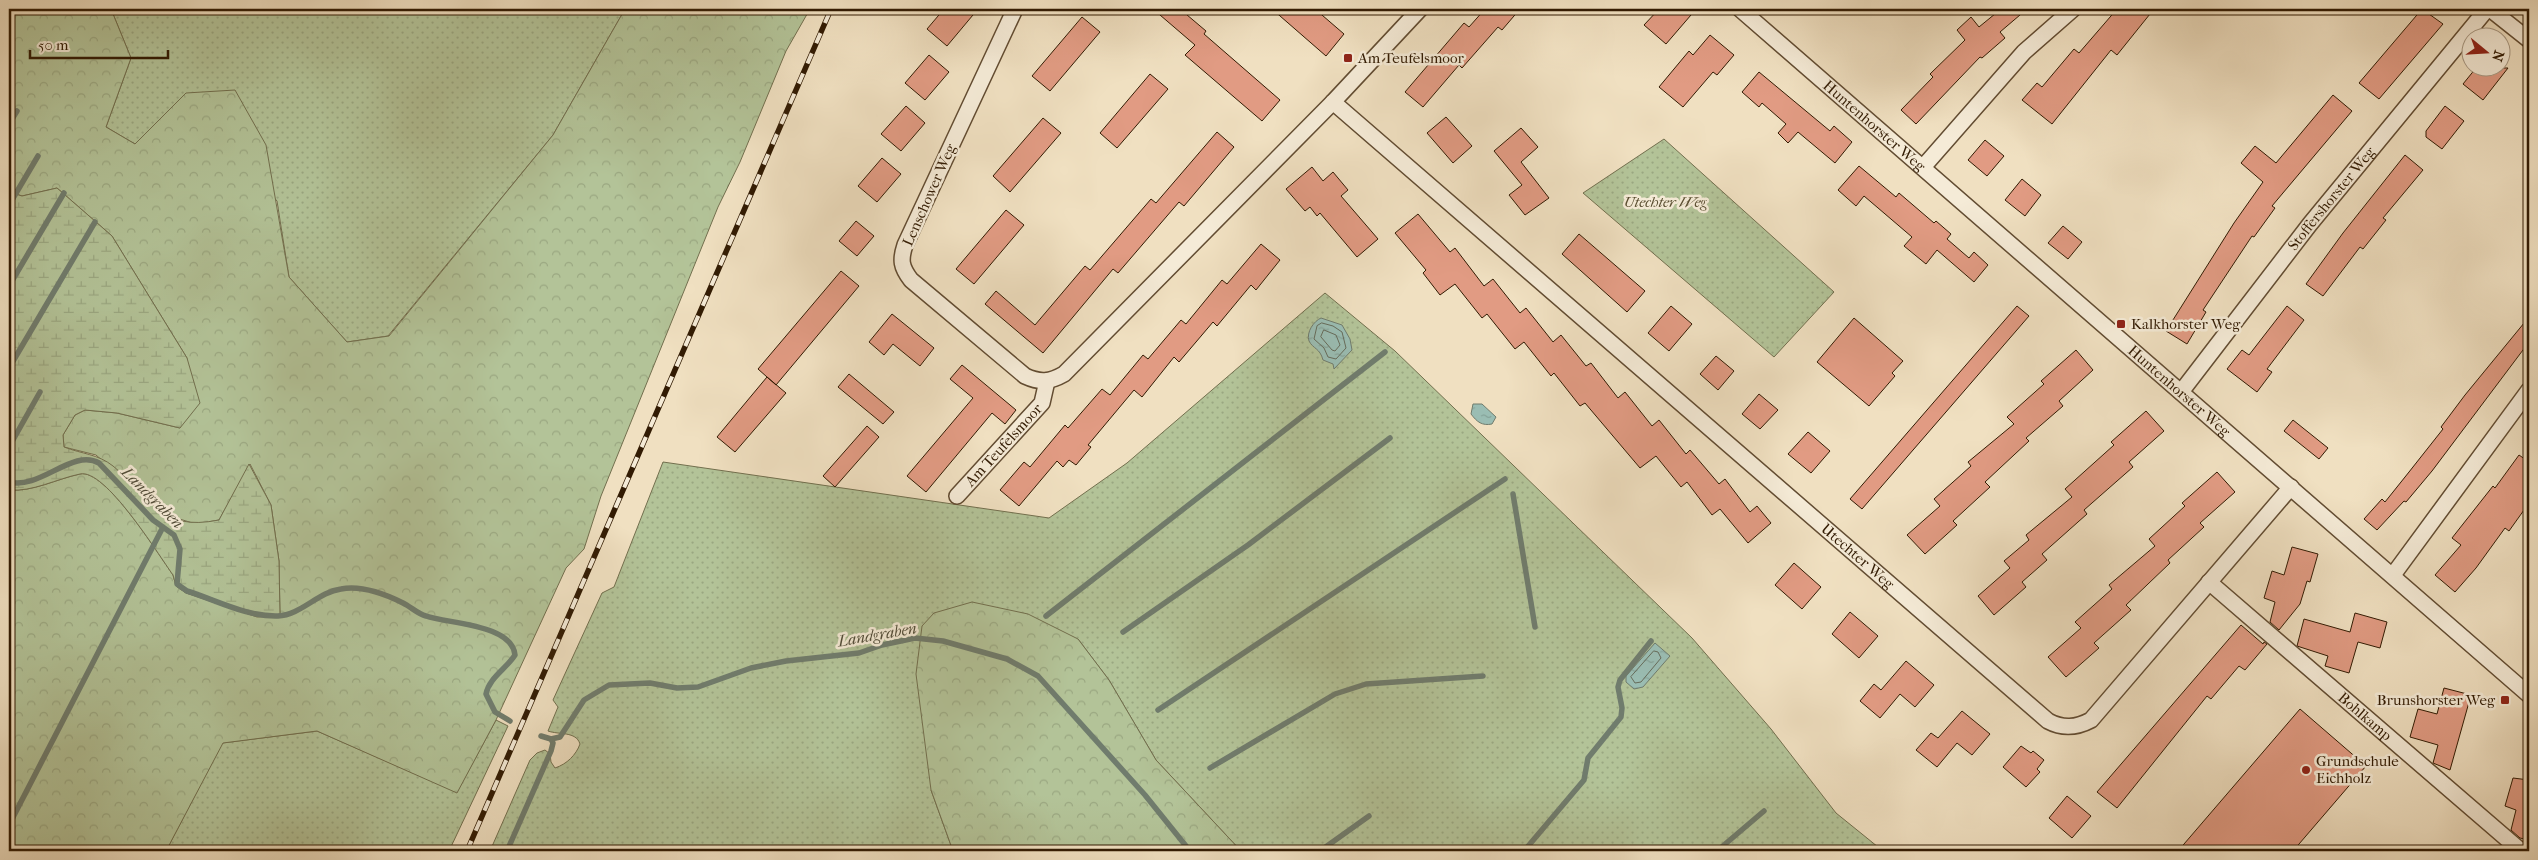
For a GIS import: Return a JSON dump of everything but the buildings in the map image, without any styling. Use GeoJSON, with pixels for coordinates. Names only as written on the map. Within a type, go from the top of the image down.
{"type":"FeatureCollection","features":[{"type":"Feature","properties":{"kind":"street","name":"Lenschower Weg"},"geometry":{"type":"LineString","coordinates":[[1015,9],[905,245],[901,262],[911,280],[1025,376],[1037,382],[1047,381]]}},
{"type":"Feature","properties":{"kind":"street"},"geometry":{"type":"LineString","coordinates":[[1047,381],[1064,374],[1333,102],[1418,9]]}},
{"type":"Feature","properties":{"kind":"street","name":"Huntenhorster Weg"},"geometry":{"type":"LineString","coordinates":[[1740,9],[1924,166],[2529,695]]}},
{"type":"Feature","properties":{"kind":"street"},"geometry":{"type":"LineString","coordinates":[[1924,166],[2024,52],[2073,9]]}},
{"type":"Feature","properties":{"kind":"street"},"geometry":{"type":"LineString","coordinates":[[2488,9],[2529,40]]}},
{"type":"Feature","properties":{"kind":"street","name":"Stoffershorster Weg"},"geometry":{"type":"LineString","coordinates":[[2181,392],[2310,224],[2488,9]]}},
{"type":"Feature","properties":{"kind":"street","name":"Utechter Weg"},"geometry":{"type":"LineString","coordinates":[[1333,102],[2048,721],[2058,726],[2082,725],[2091,720],[2291,487]]}},
{"type":"Feature","properties":{"kind":"street","name":"Am Teufelsmoor"},"geometry":{"type":"LineString","coordinates":[[957,496],[1042,403],[1047,381]]}},
{"type":"Feature","properties":{"kind":"street"},"geometry":{"type":"LineString","coordinates":[[2393,575],[2529,390]]}},
{"type":"Feature","properties":{"kind":"street","name":"Bohlkamp"},"geometry":{"type":"LineString","coordinates":[[2208,582],[2521,851]]}},
{"type":"Feature","properties":{"kind":"green space"},"geometry":{"type":"Polygon","coordinates":[[[9,9],[111,9],[131,58],[106,127],[135,144],[186,93],[235,90],[266,145],[289,277],[347,342],[389,336],[553,135],[625,9],[810,9],[786,51],[740,162],[718,207],[601,496],[584,549],[566,568],[496,720],[457,793],[317,731],[223,743],[166,851],[9,851],[9,490],[36,487],[80,474],[91,476],[103,484],[144,532],[173,575],[176,586],[186,593],[280,616],[279,561],[271,505],[250,464],[219,520],[196,524],[163,514],[96,455],[64,447],[63,435],[75,415],[85,410],[117,413],[180,428],[187,358],[112,236],[57,188],[22,196],[9,192],[9,9]]]}},
{"type":"Feature","properties":{"kind":"green space"},"geometry":{"type":"Polygon","coordinates":[[[111,9],[625,9],[553,135],[388,336],[347,342],[289,277],[277,201],[186,93],[135,144],[106,127],[131,58],[111,9]]]}},
{"type":"Feature","properties":{"kind":"green space","name":"Utechter Weg"},"geometry":{"type":"Polygon","coordinates":[[[1664,139],[1834,292],[1774,357],[1583,193],[1664,139]]]}},
{"type":"Feature","properties":{"kind":"green space"},"geometry":{"type":"Polygon","coordinates":[[[57,188],[112,236],[187,358],[200,403],[180,428],[117,413],[85,410],[75,415],[63,435],[64,447],[107,462],[158,510],[169,517],[183,521],[219,520],[249,464],[271,505],[279,561],[280,616],[257,617],[186,593],[176,586],[173,575],[144,532],[103,484],[91,476],[80,474],[36,487],[9,490],[9,192],[22,196],[57,188]]]}},
{"type":"Feature","properties":{"kind":"green space"},"geometry":{"type":"Polygon","coordinates":[[[1325,293],[1395,351],[1692,638],[1771,729],[1836,813],[1883,851],[1241,851],[1156,760],[1109,680],[1078,639],[931,790],[953,851],[490,851],[530,760],[537,753],[545,750],[550,754],[551,762],[555,768],[567,762],[580,744],[571,735],[548,731],[558,707],[553,700],[602,593],[614,587],[663,462],[1049,518],[1127,463],[1325,293]]]}},
{"type":"Feature","properties":{"kind":"green space"},"geometry":{"type":"Polygon","coordinates":[[[972,602],[1028,614],[1078,639],[1109,680],[1156,760],[1241,851],[953,851],[931,790],[916,674],[922,626],[934,613],[972,602]]]}},
{"type":"Feature","properties":{"kind":"green space"},"geometry":{"type":"Polygon","coordinates":[[[496,720],[508,726],[449,851],[166,851],[222,743],[317,731],[457,792],[496,720]]]}},
{"type":"Feature","properties":{"kind":"water"},"geometry":{"type":"Polygon","coordinates":[[[1321,318],[1342,325],[1350,339],[1352,350],[1334,369],[1333,364],[1323,360],[1308,338],[1311,327],[1321,318]]]}},
{"type":"Feature","properties":{"kind":"water"},"geometry":{"type":"Polygon","coordinates":[[[1473,404],[1482,404],[1496,417],[1492,424],[1483,424],[1475,419],[1471,414],[1473,404]]]}},
{"type":"Feature","properties":{"kind":"water"},"geometry":{"type":"Polygon","coordinates":[[[1655,643],[1670,656],[1643,687],[1634,689],[1626,682],[1626,676],[1655,643]]]}},
{"type":"Feature","properties":{"kind":"waterway"},"geometry":{"type":"LineString","coordinates":[[9,124],[17,111]]}},
{"type":"Feature","properties":{"kind":"waterway"},"geometry":{"type":"LineString","coordinates":[[9,205],[38,156]]}},
{"type":"Feature","properties":{"kind":"waterway"},"geometry":{"type":"LineString","coordinates":[[9,286],[64,193]]}},
{"type":"Feature","properties":{"kind":"waterway"},"geometry":{"type":"LineString","coordinates":[[9,368],[95,222]]}},
{"type":"Feature","properties":{"kind":"waterway"},"geometry":{"type":"LineString","coordinates":[[1046,616],[1385,352]]}},
{"type":"Feature","properties":{"kind":"waterway"},"geometry":{"type":"LineString","coordinates":[[9,447],[40,392]]}},
{"type":"Feature","properties":{"kind":"waterway"},"geometry":{"type":"LineString","coordinates":[[1123,632],[1248,545],[1390,438]]}},
{"type":"Feature","properties":{"kind":"waterway","name":"Landgraben"},"geometry":{"type":"LineString","coordinates":[[9,482],[21,483],[32,480],[78,461],[89,460],[99,463],[153,520],[174,535],[180,549],[177,584],[187,591],[243,611],[266,616],[286,615],[325,594],[341,589],[357,588],[389,596],[426,616],[492,631],[503,637],[511,645],[515,655],[494,678],[486,694],[495,712],[510,721]]}},
{"type":"Feature","properties":{"kind":"waterway"},"geometry":{"type":"LineString","coordinates":[[1158,710],[1505,479]]}},
{"type":"Feature","properties":{"kind":"waterway"},"geometry":{"type":"LineString","coordinates":[[1513,494],[1535,627]]}},
{"type":"Feature","properties":{"kind":"waterway"},"geometry":{"type":"LineString","coordinates":[[9,825],[163,527]]}},
{"type":"Feature","properties":{"kind":"waterway","name":"Landgraben"},"geometry":{"type":"LineString","coordinates":[[541,736],[551,739],[560,737],[584,700],[609,685],[650,683],[677,688],[698,687],[751,668],[786,661],[859,653],[882,645],[915,638],[943,641],[1007,659],[1038,676],[1145,795],[1190,851]]}},
{"type":"Feature","properties":{"kind":"waterway"},"geometry":{"type":"LineString","coordinates":[[1524,851],[1584,780],[1588,758],[1621,717],[1622,708],[1618,687],[1620,680],[1651,641]]}},
{"type":"Feature","properties":{"kind":"waterway"},"geometry":{"type":"LineString","coordinates":[[1210,768],[1335,694],[1366,684],[1483,676]]}},
{"type":"Feature","properties":{"kind":"waterway"},"geometry":{"type":"LineString","coordinates":[[507,851],[551,751],[553,743],[551,739]]}},
{"type":"Feature","properties":{"kind":"waterway"},"geometry":{"type":"LineString","coordinates":[[1717,851],[1764,811]]}},
{"type":"Feature","properties":{"kind":"waterway"},"geometry":{"type":"LineString","coordinates":[[1320,851],[1369,816]]}},
{"type":"Feature","properties":{"kind":"railway"},"geometry":{"type":"LineString","coordinates":[[467,851],[831,9]]}},
{"type":"Feature","properties":{"kind":"place","name":"Am Teufelsmoor"},"geometry":{"type":"Point","coordinates":[1348,58]}},
{"type":"Feature","properties":{"kind":"place","name":"Kalkhorster Weg"},"geometry":{"type":"Point","coordinates":[2121,324]}},
{"type":"Feature","properties":{"kind":"place","name":"Brunshorster Weg"},"geometry":{"type":"Point","coordinates":[2505,700]}},
{"type":"Feature","properties":{"kind":"place","name":"Grundschule Eichholz"},"geometry":{"type":"Point","coordinates":[2306,770]}}]}
